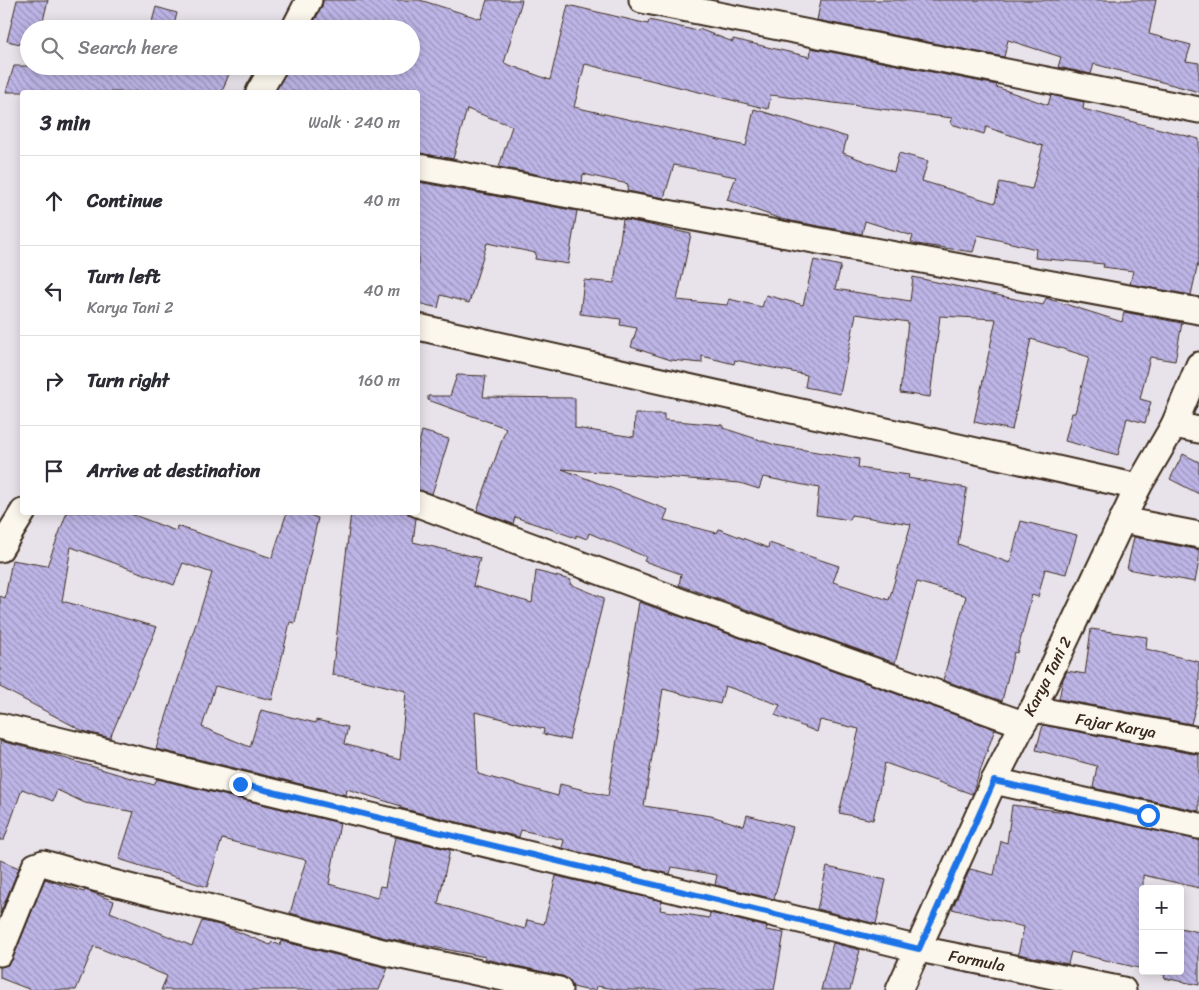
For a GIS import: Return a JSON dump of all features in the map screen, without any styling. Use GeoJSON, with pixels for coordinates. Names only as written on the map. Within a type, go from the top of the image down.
{"type":"FeatureCollection","features":[{"type":"Feature","properties":{"kind":"street"},"geometry":{"type":"LineString","coordinates":[[299,20],[310,0]]}},
{"type":"Feature","properties":{"kind":"street"},"geometry":{"type":"LineString","coordinates":[[642,0],[1199,110]]}},
{"type":"Feature","properties":{"kind":"street"},"geometry":{"type":"LineString","coordinates":[[260,90],[269,75]]}},
{"type":"Feature","properties":{"kind":"street"},"geometry":{"type":"LineString","coordinates":[[420,166],[1199,311]]}},
{"type":"Feature","properties":{"kind":"street"},"geometry":{"type":"LineString","coordinates":[[420,327],[1138,487]]}},
{"type":"Feature","properties":{"kind":"street","name":"Karya Tani 2"},"geometry":{"type":"LineString","coordinates":[[899,990],[994,781],[1028,717],[1138,487],[1174,425],[1199,365]]}},
{"type":"Feature","properties":{"kind":"street"},"geometry":{"type":"LineString","coordinates":[[1174,425],[1199,430]]}},
{"type":"Feature","properties":{"kind":"street","name":"Fajar Karya"},"geometry":{"type":"LineString","coordinates":[[420,505],[690,605],[1028,717],[1199,740]]}},
{"type":"Feature","properties":{"kind":"street"},"geometry":{"type":"LineString","coordinates":[[0,550],[20,515]]}},
{"type":"Feature","properties":{"kind":"street"},"geometry":{"type":"LineString","coordinates":[[1122,520],[1199,535]]}},
{"type":"Feature","properties":{"kind":"street","name":"Formula"},"geometry":{"type":"LineString","coordinates":[[0,726],[919,949],[1123,990]]}},
{"type":"Feature","properties":{"kind":"street"},"geometry":{"type":"LineString","coordinates":[[994,781],[1199,826]]}},
{"type":"Feature","properties":{"kind":"street"},"geometry":{"type":"LineString","coordinates":[[0,953],[35,866],[43,863],[383,952],[559,990]]}},
{"type":"Feature","properties":{"kind":"building"},"geometry":{"type":"Polygon","coordinates":[[[17,0],[48,0],[43,20],[20,20],[20,44],[7,41],[17,0]]]}},
{"type":"Feature","properties":{"kind":"building"},"geometry":{"type":"Polygon","coordinates":[[[323,0],[420,0],[481,19],[487,0],[522,0],[504,63],[550,80],[568,5],[648,24],[649,20],[698,31],[699,29],[733,42],[733,39],[810,57],[811,48],[997,85],[996,87],[1048,105],[1051,95],[1084,102],[1083,109],[1199,139],[1199,259],[1191,295],[1130,284],[1133,271],[1103,267],[1104,264],[1035,258],[1036,249],[978,235],[973,252],[916,244],[911,242],[913,236],[865,221],[862,234],[781,219],[727,200],[736,177],[674,165],[664,198],[627,191],[628,184],[583,174],[582,183],[499,167],[512,126],[467,109],[453,159],[420,153],[420,90],[276,90],[284,75],[420,75],[420,20],[315,20],[322,7],[323,0]],[[585,64],[574,107],[746,146],[754,109],[847,137],[843,153],[894,172],[899,153],[928,161],[922,181],[995,203],[1000,182],[1032,189],[1043,146],[986,127],[984,134],[951,124],[952,118],[771,95],[768,109],[585,64]]]}},
{"type":"Feature","properties":{"kind":"building"},"geometry":{"type":"Polygon","coordinates":[[[821,0],[1156,0],[1149,34],[1191,45],[1186,61],[1199,63],[1199,92],[1094,64],[1091,74],[1058,67],[1061,57],[1008,40],[1004,57],[817,20],[821,0]]]}},
{"type":"Feature","properties":{"kind":"building"},"geometry":{"type":"Polygon","coordinates":[[[156,7],[177,13],[175,20],[152,20],[156,7]]]}},
{"type":"Feature","properties":{"kind":"building"},"geometry":{"type":"Polygon","coordinates":[[[14,66],[20,66],[20,75],[229,75],[223,90],[20,90],[20,92],[6,92],[14,66]]]}},
{"type":"Feature","properties":{"kind":"building"},"geometry":{"type":"Polygon","coordinates":[[[420,182],[577,211],[568,264],[535,259],[536,253],[487,243],[469,303],[441,295],[438,308],[420,304],[420,182]]]}},
{"type":"Feature","properties":{"kind":"building"},"geometry":{"type":"Polygon","coordinates":[[[623,219],[691,234],[677,300],[727,305],[729,299],[762,307],[766,295],[803,305],[814,260],[841,266],[835,289],[910,301],[913,277],[1043,305],[1046,298],[1122,322],[1124,312],[1182,323],[1175,361],[1150,357],[1140,399],[1151,402],[1145,423],[1127,418],[1118,455],[1065,441],[1072,413],[1075,413],[1089,357],[1031,339],[1012,430],[974,422],[996,319],[940,316],[930,397],[900,393],[908,322],[856,314],[840,394],[805,387],[807,375],[735,360],[734,364],[702,356],[702,363],[671,360],[631,347],[637,328],[620,325],[621,319],[580,314],[584,280],[614,283],[623,219]]]}},
{"type":"Feature","properties":{"kind":"building"},"geometry":{"type":"Polygon","coordinates":[[[457,375],[486,376],[483,397],[575,398],[575,428],[634,437],[635,414],[664,414],[664,420],[723,425],[723,428],[775,445],[859,459],[858,468],[909,475],[908,478],[967,488],[958,544],[1010,563],[1021,521],[1077,535],[1066,574],[1045,569],[1038,597],[1032,595],[1017,653],[1014,652],[1002,701],[943,680],[966,596],[917,582],[895,663],[679,585],[681,574],[644,561],[646,557],[589,533],[587,539],[576,535],[576,538],[515,517],[513,524],[477,511],[506,428],[428,400],[428,396],[450,396],[457,375]],[[562,469],[668,510],[664,520],[717,533],[719,529],[768,548],[769,543],[839,566],[833,582],[889,600],[911,524],[851,515],[850,520],[816,515],[819,488],[763,477],[759,489],[740,483],[562,469]]]}},
{"type":"Feature","properties":{"kind":"building"},"geometry":{"type":"Polygon","coordinates":[[[422,431],[449,439],[432,494],[420,491],[420,439],[422,431]]]}},
{"type":"Feature","properties":{"kind":"building"},"geometry":{"type":"Polygon","coordinates":[[[1183,454],[1199,462],[1199,494],[1170,479],[1183,454]]]}},
{"type":"Feature","properties":{"kind":"building"},"geometry":{"type":"Polygon","coordinates":[[[66,515],[134,515],[176,531],[177,526],[272,558],[286,515],[310,515],[318,518],[295,623],[290,622],[272,700],[215,686],[202,727],[250,747],[261,710],[316,723],[316,720],[348,727],[344,744],[400,760],[406,691],[349,677],[332,675],[351,515],[412,515],[416,518],[413,542],[480,558],[473,586],[532,603],[536,571],[571,580],[570,584],[604,598],[569,740],[543,734],[544,729],[475,712],[478,774],[558,796],[560,784],[608,796],[639,602],[995,729],[972,794],[885,763],[873,820],[839,813],[859,729],[820,720],[817,732],[775,715],[780,705],[725,686],[720,704],[663,689],[644,806],[711,816],[744,826],[747,815],[793,827],[774,899],[715,885],[717,875],[672,867],[670,874],[562,848],[564,840],[521,830],[519,837],[400,808],[401,806],[347,789],[346,795],[156,749],[212,573],[183,563],[174,585],[71,547],[62,601],[157,627],[110,738],[83,731],[0,687],[0,596],[5,598],[12,560],[47,566],[66,515]]]}},
{"type":"Feature","properties":{"kind":"building"},"geometry":{"type":"Polygon","coordinates":[[[1134,537],[1199,550],[1195,582],[1127,569],[1134,537]]]}},
{"type":"Feature","properties":{"kind":"building"},"geometry":{"type":"Polygon","coordinates":[[[1091,629],[1147,637],[1146,649],[1199,662],[1199,693],[1191,724],[1059,699],[1063,679],[1067,671],[1085,674],[1091,629]]]}},
{"type":"Feature","properties":{"kind":"building"},"geometry":{"type":"Polygon","coordinates":[[[1043,725],[1199,755],[1199,811],[1093,788],[1097,766],[1036,750],[1043,725]]]}},
{"type":"Feature","properties":{"kind":"building"},"geometry":{"type":"Polygon","coordinates":[[[0,741],[44,752],[154,785],[157,779],[340,823],[329,884],[377,898],[380,886],[385,887],[395,837],[450,850],[438,904],[525,929],[527,920],[544,924],[556,876],[662,901],[660,910],[709,918],[710,913],[767,927],[766,930],[784,933],[774,990],[621,990],[597,986],[596,990],[586,990],[573,987],[569,980],[562,976],[485,959],[486,957],[386,938],[290,913],[306,860],[222,839],[207,887],[119,859],[134,812],[85,803],[57,790],[53,801],[22,789],[4,840],[0,840],[0,741]]]}},
{"type":"Feature","properties":{"kind":"building"},"geometry":{"type":"Polygon","coordinates":[[[1012,805],[1074,813],[1199,840],[1199,888],[1143,875],[1143,885],[1139,885],[1139,968],[1071,952],[1068,964],[1018,954],[1024,927],[952,909],[970,869],[994,875],[1001,841],[1007,843],[1012,805]]]}},
{"type":"Feature","properties":{"kind":"building"},"geometry":{"type":"Polygon","coordinates":[[[0,860],[19,868],[0,914],[0,860]]]}},
{"type":"Feature","properties":{"kind":"building"},"geometry":{"type":"Polygon","coordinates":[[[827,867],[886,880],[876,924],[817,909],[827,867]]]}},
{"type":"Feature","properties":{"kind":"building"},"geometry":{"type":"Polygon","coordinates":[[[45,879],[84,892],[85,890],[114,901],[110,912],[192,946],[202,921],[224,926],[270,945],[272,942],[280,945],[281,941],[388,968],[379,990],[161,990],[167,976],[94,946],[76,990],[31,990],[0,978],[0,967],[8,965],[13,958],[45,879]]]}},
{"type":"Feature","properties":{"kind":"building"},"geometry":{"type":"Polygon","coordinates":[[[1184,929],[1199,932],[1199,985],[1164,978],[1165,975],[1184,975],[1184,929]]]}},
{"type":"Feature","properties":{"kind":"building"},"geometry":{"type":"Polygon","coordinates":[[[833,943],[860,950],[850,990],[821,990],[833,943]]]}},
{"type":"Feature","properties":{"kind":"route"},"geometry":{"type":"LineString","coordinates":[[240,784],[919,949],[994,781],[1148,815]]}}]}
